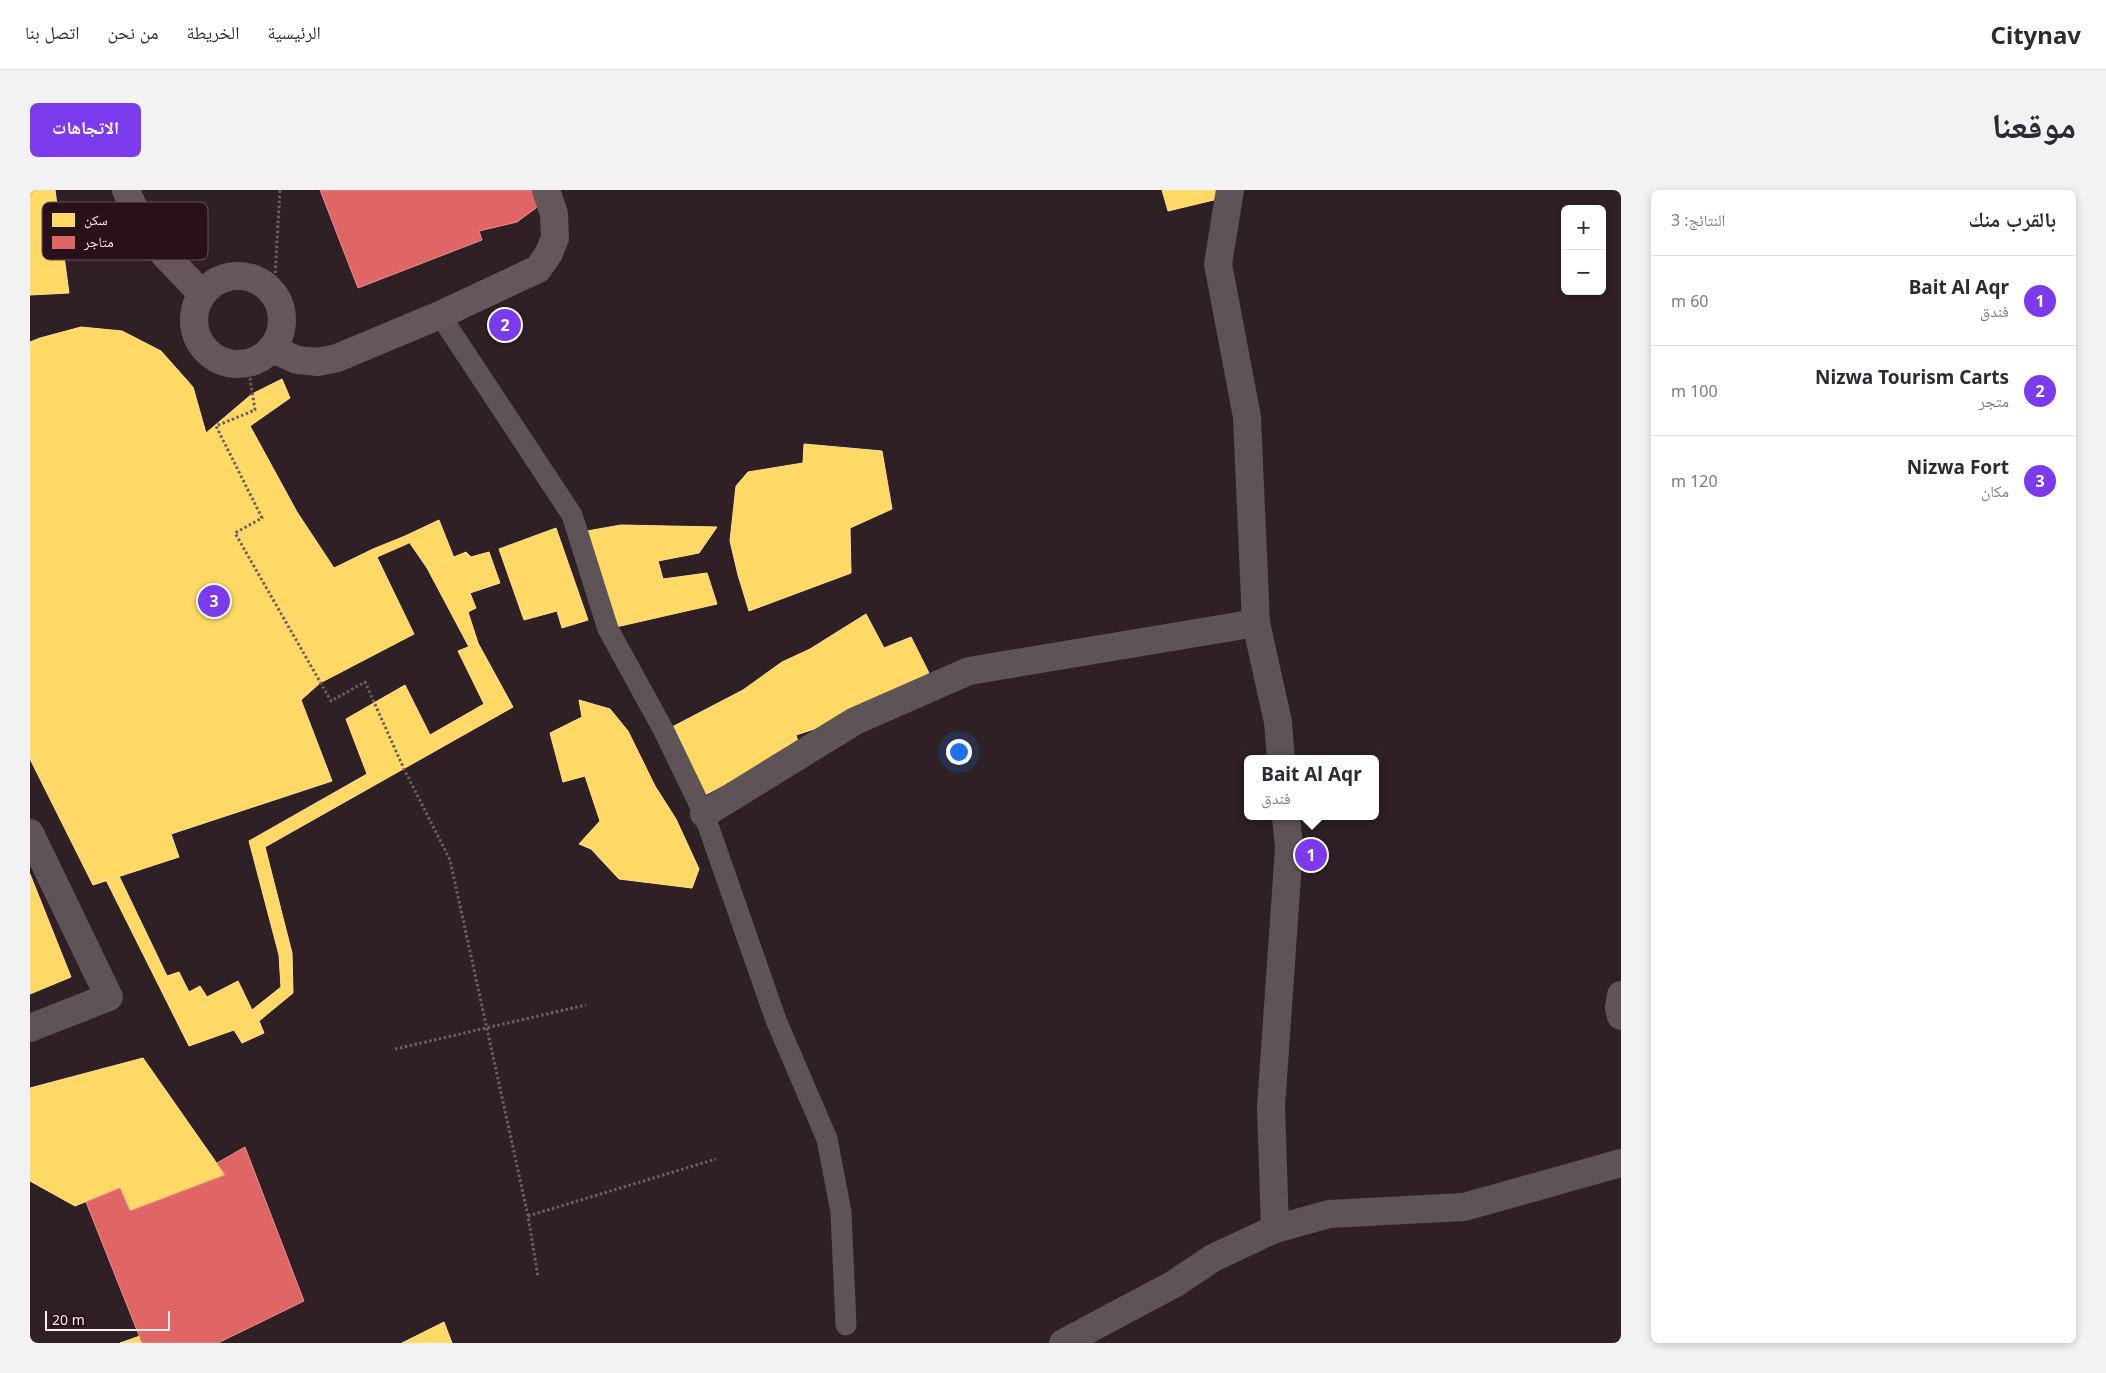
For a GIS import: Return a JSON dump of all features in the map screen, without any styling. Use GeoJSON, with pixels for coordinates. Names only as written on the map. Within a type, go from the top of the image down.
{"type":"FeatureCollection","features":[{"type":"Feature","properties":{"kind":"street"},"geometry":{"type":"LineString","coordinates":[[126,190],[131,202]]}},
{"type":"Feature","properties":{"kind":"street"},"geometry":{"type":"LineString","coordinates":[[272,349],[297,360],[318,362],[338,358],[440,315],[538,269],[549,253],[555,238],[554,214],[546,190]]}},
{"type":"Feature","properties":{"kind":"street"},"geometry":{"type":"LineString","coordinates":[[1230,190],[1218,264],[1247,417],[1256,623],[1278,722],[1281,755]]}},
{"type":"Feature","properties":{"kind":"street"},"geometry":{"type":"LineString","coordinates":[[170,260],[202,294]]}},
{"type":"Feature","properties":{"kind":"street"},"geometry":{"type":"LineString","coordinates":[[238,275],[252,277],[265,283],[274,293],[281,306],[283,322],[280,336],[272,349],[261,358],[248,364],[233,364],[218,360],[206,350],[198,338],[194,323],[196,308],[202,294],[212,284],[224,277],[238,275]]}},
{"type":"Feature","properties":{"kind":"street"},"geometry":{"type":"LineString","coordinates":[[704,814],[855,721],[969,671],[1256,623]]}},
{"type":"Feature","properties":{"kind":"street"},"geometry":{"type":"LineString","coordinates":[[1275,1229],[1271,1107],[1289,848],[1286,820]]}},
{"type":"Feature","properties":{"kind":"street"},"geometry":{"type":"LineString","coordinates":[[30,834],[109,997],[30,1028]]}},
{"type":"Feature","properties":{"kind":"street"},"geometry":{"type":"LineString","coordinates":[[1621,995],[1619,1008],[1621,1016]]}},
{"type":"Feature","properties":{"kind":"street"},"geometry":{"type":"LineString","coordinates":[[1063,1343],[1174,1284],[1212,1258],[1275,1229],[1329,1214],[1464,1207],[1621,1163]]}},
{"type":"Feature","properties":{"kind":"lane"},"geometry":{"type":"LineString","coordinates":[[440,315],[572,515],[608,629],[664,731],[704,814],[776,1020],[826,1139],[841,1212],[846,1325]]}},
{"type":"Feature","properties":{"kind":"path"},"geometry":{"type":"LineString","coordinates":[[274,293],[280,190]]}},
{"type":"Feature","properties":{"kind":"path"},"geometry":{"type":"LineString","coordinates":[[248,364],[255,410],[216,426],[262,518],[235,533],[331,701],[365,682],[404,769],[450,860],[528,1216],[538,1277]]}},
{"type":"Feature","properties":{"kind":"path"},"geometry":{"type":"LineString","coordinates":[[395,1049],[586,1005]]}},
{"type":"Feature","properties":{"kind":"path"},"geometry":{"type":"LineString","coordinates":[[528,1216],[716,1159]]}},
{"type":"Feature","properties":{"kind":"building: سكن"},"geometry":{"type":"Polygon","coordinates":[[[30,190],[55,190],[57,202],[42,202],[42,260],[65,260],[69,293],[30,295],[30,190]]]}},
{"type":"Feature","properties":{"kind":"building: سكن"},"geometry":{"type":"Polygon","coordinates":[[[1162,190],[1219,190],[1218,199],[1168,211],[1162,190]]]}},
{"type":"Feature","properties":{"kind":"building: سكن"},"geometry":{"type":"Polygon","coordinates":[[[81,327],[122,331],[161,351],[193,387],[206,433],[252,394],[282,379],[290,398],[250,426],[297,512],[334,568],[373,549],[414,634],[320,683],[301,700],[332,781],[171,834],[179,857],[93,885],[30,759],[30,342],[81,327]]]}},
{"type":"Feature","properties":{"kind":"building: سكن"},"geometry":{"type":"Polygon","coordinates":[[[804,444],[882,451],[892,509],[850,528],[851,573],[749,611],[730,541],[736,486],[748,472],[803,463],[804,444]]]}},
{"type":"Feature","properties":{"kind":"building: سكن"},"geometry":{"type":"Polygon","coordinates":[[[439,520],[454,558],[427,568],[405,536],[439,520]]]}},
{"type":"Feature","properties":{"kind":"building: سكن"},"geometry":{"type":"Polygon","coordinates":[[[621,525],[717,527],[699,553],[658,561],[663,579],[707,573],[717,604],[616,627],[587,531],[621,525]]]}},
{"type":"Feature","properties":{"kind":"building: سكن"},"geometry":{"type":"Polygon","coordinates":[[[556,528],[588,620],[562,628],[557,611],[524,620],[499,549],[556,528]]]}},
{"type":"Feature","properties":{"kind":"building: سكن"},"geometry":{"type":"Polygon","coordinates":[[[405,536],[409,543],[377,557],[373,549],[405,536]]]}},
{"type":"Feature","properties":{"kind":"building: سكن"},"geometry":{"type":"Polygon","coordinates":[[[466,552],[471,557],[489,552],[500,583],[470,593],[476,608],[468,612],[478,643],[469,647],[427,568],[466,552]]]}},
{"type":"Feature","properties":{"kind":"building: سكن"},"geometry":{"type":"Polygon","coordinates":[[[866,614],[884,648],[911,637],[929,673],[855,710],[839,721],[796,735],[799,745],[705,795],[672,727],[743,690],[782,662],[810,649],[866,614]]]}},
{"type":"Feature","properties":{"kind":"building: سكن"},"geometry":{"type":"Polygon","coordinates":[[[478,643],[513,707],[265,847],[292,953],[293,993],[259,1021],[264,1033],[242,1043],[234,1030],[189,1046],[106,880],[119,876],[167,976],[179,972],[189,992],[200,986],[207,997],[238,981],[252,1010],[281,987],[279,955],[249,841],[367,774],[346,719],[405,685],[430,735],[484,704],[458,651],[478,643]]]}},
{"type":"Feature","properties":{"kind":"building: سكن"},"geometry":{"type":"Polygon","coordinates":[[[579,700],[610,709],[628,731],[655,786],[676,819],[699,869],[692,888],[619,879],[591,849],[579,844],[600,821],[585,776],[563,782],[550,733],[582,717],[579,700]]]}},
{"type":"Feature","properties":{"kind":"building: سكن"},"geometry":{"type":"Polygon","coordinates":[[[30,874],[71,977],[30,994],[30,874]]]}},
{"type":"Feature","properties":{"kind":"building: سكن"},"geometry":{"type":"Polygon","coordinates":[[[143,1058],[225,1175],[130,1211],[120,1188],[75,1206],[30,1181],[30,1088],[143,1058]]]}},
{"type":"Feature","properties":{"kind":"building: سكن"},"geometry":{"type":"Polygon","coordinates":[[[444,1322],[452,1343],[402,1343],[444,1322]]]}},
{"type":"Feature","properties":{"kind":"building: سكن"},"geometry":{"type":"Polygon","coordinates":[[[140,1336],[142,1343],[120,1343],[140,1336]]]}},
{"type":"Feature","properties":{"kind":"building: متاجر"},"geometry":{"type":"Polygon","coordinates":[[[320,190],[536,190],[540,205],[517,222],[479,231],[482,240],[358,288],[320,190]]]}},
{"type":"Feature","properties":{"kind":"building: متاجر"},"geometry":{"type":"Polygon","coordinates":[[[245,1147],[304,1301],[218,1343],[142,1343],[86,1202],[120,1188],[130,1211],[225,1175],[217,1163],[245,1147]]]}},
{"type":"Feature","properties":{"kind":"place","name":"Nizwa Tourism Carts"},"geometry":{"type":"Point","coordinates":[505,325]}},
{"type":"Feature","properties":{"kind":"place","name":"Nizwa Fort"},"geometry":{"type":"Point","coordinates":[214,601]}},
{"type":"Feature","properties":{"kind":"place","name":"Bait Al Aqr"},"geometry":{"type":"Point","coordinates":[1311,855]}}]}
